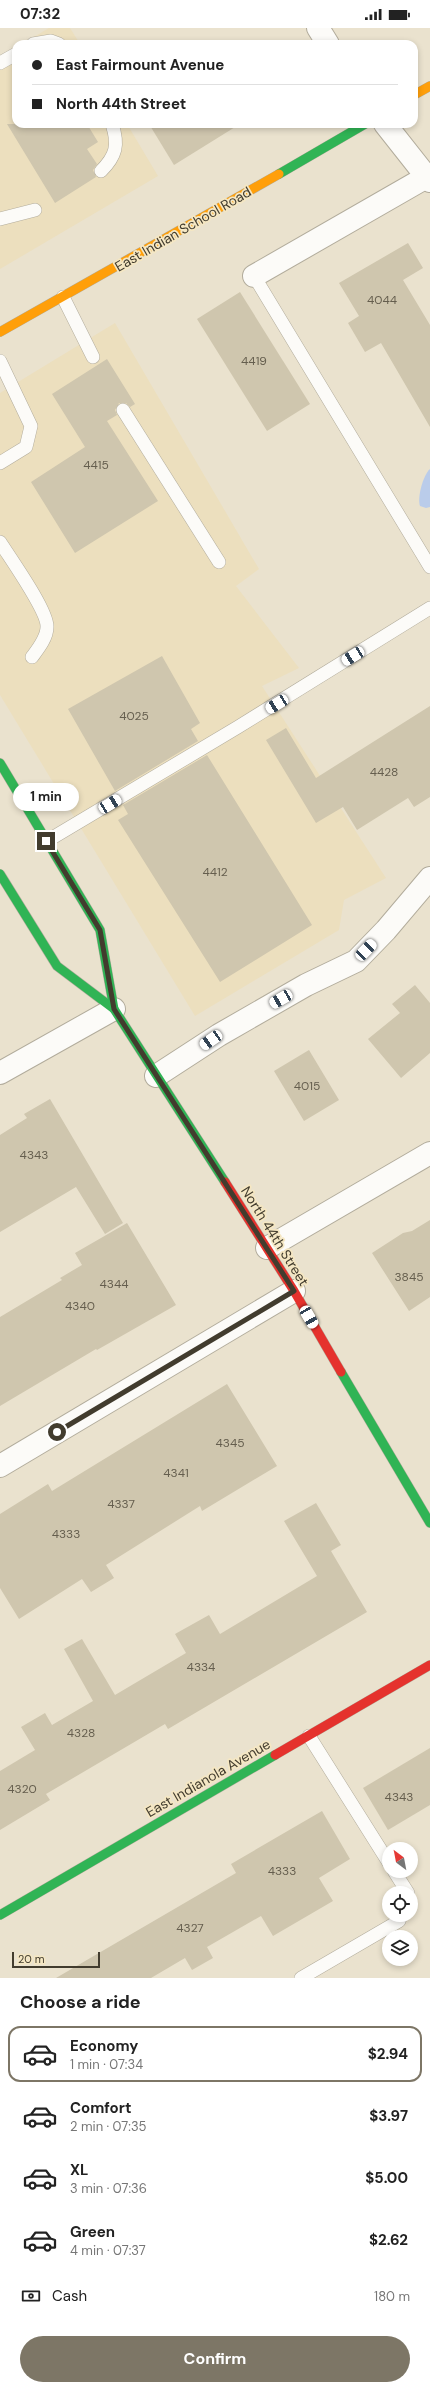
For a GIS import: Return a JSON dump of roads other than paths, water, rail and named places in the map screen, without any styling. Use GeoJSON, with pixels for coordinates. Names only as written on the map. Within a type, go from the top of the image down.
{"type":"FeatureCollection","features":[{"type":"Feature","properties":{"kind":"main road"},"geometry":{"type":"LineString","coordinates":[[418,93],[430,86]]}},
{"type":"Feature","properties":{"kind":"main road","name":"East Indian School Road"},"geometry":{"type":"LineString","coordinates":[[0,332],[215,212],[357,128]]}},
{"type":"Feature","properties":{"kind":"main road","name":"North 44th Street"},"geometry":{"type":"LineString","coordinates":[[0,763],[100,930],[114,1009]]}},
{"type":"Feature","properties":{"kind":"main road","name":"North 44th Street"},"geometry":{"type":"LineString","coordinates":[[0,874],[57,966],[114,1009],[294,1291],[430,1523]]}},
{"type":"Feature","properties":{"kind":"main road","name":"East Indianola Avenue"},"geometry":{"type":"LineString","coordinates":[[0,1914],[430,1665]]}},
{"type":"Feature","properties":{"kind":"street"},"geometry":{"type":"LineString","coordinates":[[318,28],[326,40]]}},
{"type":"Feature","properties":{"kind":"street"},"geometry":{"type":"LineString","coordinates":[[254,276],[429,177],[388,128]]}},
{"type":"Feature","properties":{"kind":"street"},"geometry":{"type":"LineString","coordinates":[[156,1076],[219,1035],[306,985],[356,961],[386,930],[430,878]]}},
{"type":"Feature","properties":{"kind":"street"},"geometry":{"type":"LineString","coordinates":[[0,1073],[114,1009]]}},
{"type":"Feature","properties":{"kind":"street"},"geometry":{"type":"LineString","coordinates":[[267,1248],[430,1153]]}},
{"type":"Feature","properties":{"kind":"street"},"geometry":{"type":"LineString","coordinates":[[0,1466],[294,1291]]}},
{"type":"Feature","properties":{"kind":"lane"},"geometry":{"type":"LineString","coordinates":[[0,63],[12,56]]}},
{"type":"Feature","properties":{"kind":"lane"},"geometry":{"type":"LineString","coordinates":[[101,171],[112,160],[115,148],[112,128]]}},
{"type":"Feature","properties":{"kind":"lane"},"geometry":{"type":"LineString","coordinates":[[0,219],[35,210]]}},
{"type":"Feature","properties":{"kind":"lane"},"geometry":{"type":"LineString","coordinates":[[254,276],[430,567]]}},
{"type":"Feature","properties":{"kind":"lane"},"geometry":{"type":"LineString","coordinates":[[63,297],[92,357]]}},
{"type":"Feature","properties":{"kind":"lane"},"geometry":{"type":"LineString","coordinates":[[0,361],[31,426],[26,447],[0,463]]}},
{"type":"Feature","properties":{"kind":"lane"},"geometry":{"type":"LineString","coordinates":[[123,410],[219,562]]}},
{"type":"Feature","properties":{"kind":"lane"},"geometry":{"type":"LineString","coordinates":[[0,542],[44,613],[48,627],[42,642],[32,658]]}},
{"type":"Feature","properties":{"kind":"lane"},"geometry":{"type":"LineString","coordinates":[[46,841],[238,728],[430,608]]}},
{"type":"Feature","properties":{"kind":"lane"},"geometry":{"type":"LineString","coordinates":[[309,1736],[382,1852]]}},
{"type":"Feature","properties":{"kind":"lane"},"geometry":{"type":"LineString","coordinates":[[301,1978],[399,1922]]}},
{"type":"Feature","properties":{"kind":"water"},"geometry":{"type":"Polygon","coordinates":[[[430,469],[430,507],[426,508],[420,506],[419,498],[423,481],[430,469]]]}}]}
